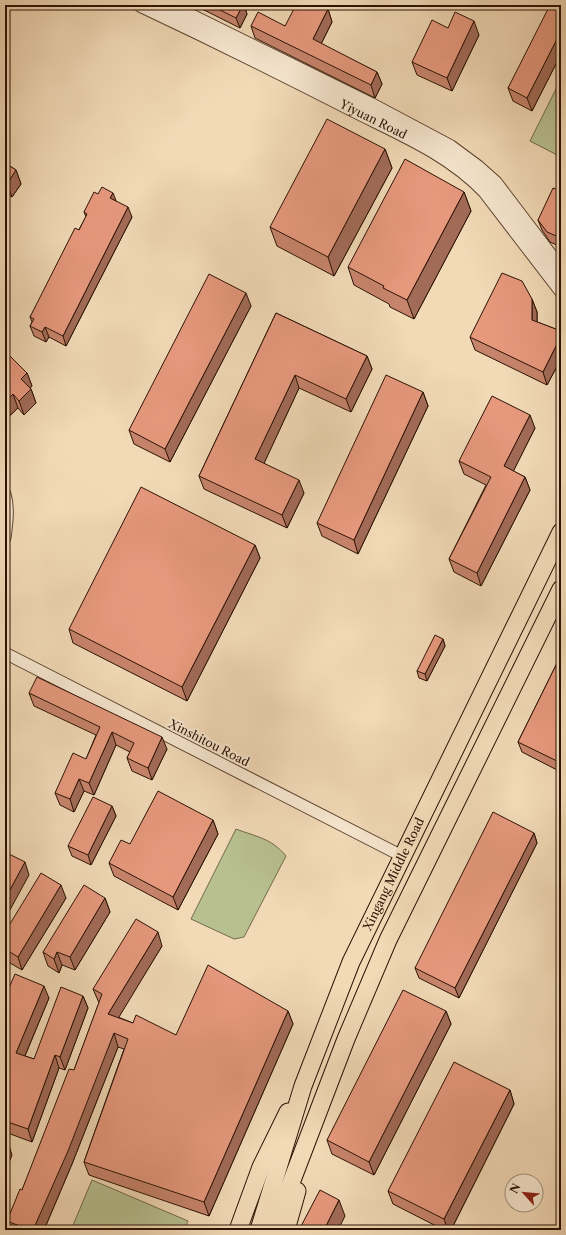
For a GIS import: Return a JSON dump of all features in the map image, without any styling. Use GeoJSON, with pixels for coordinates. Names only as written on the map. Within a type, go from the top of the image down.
{"type":"FeatureCollection","features":[{"type":"Feature","properties":{"kind":"main road","name":"Xingang Middle Road"},"geometry":{"type":"LineString","coordinates":[[259,1230],[303,1086],[348,969],[561,532]]}},
{"type":"Feature","properties":{"kind":"main road","name":"Xingang Middle Road"},"geometry":{"type":"LineString","coordinates":[[273,1230],[291,1179],[388,940],[561,589]]}},
{"type":"Feature","properties":{"kind":"main road"},"geometry":{"type":"LineString","coordinates":[[238,1230],[268,1150],[303,1086]]}},
{"type":"Feature","properties":{"kind":"main road"},"geometry":{"type":"LineString","coordinates":[[286,1230],[325,1097]]}},
{"type":"Feature","properties":{"kind":"street","name":"Yiyuan Road"},"geometry":{"type":"LineString","coordinates":[[140,5],[326,96],[450,160],[473,178],[485,191],[561,290]]}},
{"type":"Feature","properties":{"kind":"street","name":"Yiyuan Road"},"geometry":{"type":"LineString","coordinates":[[168,5],[371,105],[450,147],[477,167],[498,187],[561,270]]}},
{"type":"Feature","properties":{"kind":"street"},"geometry":{"type":"LineString","coordinates":[[5,494],[7,507],[5,538]]}},
{"type":"Feature","properties":{"kind":"street","name":"Xinshitou Road"},"geometry":{"type":"LineString","coordinates":[[5,653],[402,856]]}},
{"type":"Feature","properties":{"kind":"green space"},"geometry":{"type":"Polygon","coordinates":[[[561,79],[561,157],[530,141],[561,79]]]}},
{"type":"Feature","properties":{"kind":"green space"},"geometry":{"type":"Polygon","coordinates":[[[236,829],[257,836],[275,845],[286,856],[244,937],[234,939],[191,919],[236,829]]]}},
{"type":"Feature","properties":{"kind":"green space"},"geometry":{"type":"Polygon","coordinates":[[[92,1180],[188,1221],[184,1230],[71,1230],[92,1180]]]}},
{"type":"Feature","properties":{"kind":"building"},"geometry":{"type":"Polygon","coordinates":[[[210,5],[243,5],[236,18],[210,5]]]}},
{"type":"Feature","properties":{"kind":"building"},"geometry":{"type":"Polygon","coordinates":[[[296,5],[319,5],[328,9],[313,39],[377,72],[371,85],[251,26],[258,12],[285,26],[296,5]]]}},
{"type":"Feature","properties":{"kind":"building"},"geometry":{"type":"Polygon","coordinates":[[[550,5],[561,5],[561,31],[527,98],[508,88],[550,5]]]}},
{"type":"Feature","properties":{"kind":"building"},"geometry":{"type":"Polygon","coordinates":[[[455,12],[474,21],[447,78],[412,62],[432,20],[448,28],[455,12]]]}},
{"type":"Feature","properties":{"kind":"building"},"geometry":{"type":"Polygon","coordinates":[[[327,119],[385,149],[328,257],[270,227],[327,119]]]}},
{"type":"Feature","properties":{"kind":"building"},"geometry":{"type":"Polygon","coordinates":[[[405,159],[464,192],[407,300],[383,288],[384,286],[348,267],[405,159]]]}},
{"type":"Feature","properties":{"kind":"building"},"geometry":{"type":"Polygon","coordinates":[[[5,163],[16,170],[7,184],[5,183],[5,163]]]}},
{"type":"Feature","properties":{"kind":"building"},"geometry":{"type":"Polygon","coordinates":[[[102,187],[113,193],[110,198],[128,207],[63,336],[45,327],[42,332],[30,326],[34,319],[30,317],[75,228],[79,230],[87,214],[84,212],[94,192],[98,194],[102,187]]]}},
{"type":"Feature","properties":{"kind":"building"},"geometry":{"type":"Polygon","coordinates":[[[553,188],[561,191],[561,238],[547,232],[538,220],[553,188]]]}},
{"type":"Feature","properties":{"kind":"building"},"geometry":{"type":"Polygon","coordinates":[[[502,273],[522,281],[532,299],[532,320],[561,331],[561,336],[543,372],[470,337],[502,273]]]}},
{"type":"Feature","properties":{"kind":"building"},"geometry":{"type":"Polygon","coordinates":[[[209,274],[246,293],[165,449],[129,430],[209,274]]]}},
{"type":"Feature","properties":{"kind":"building"},"geometry":{"type":"Polygon","coordinates":[[[276,313],[367,356],[346,399],[295,375],[255,459],[299,480],[282,515],[199,476],[276,313]]]}},
{"type":"Feature","properties":{"kind":"building"},"geometry":{"type":"Polygon","coordinates":[[[5,351],[27,373],[21,379],[31,389],[19,401],[13,394],[5,402],[5,351]]]}},
{"type":"Feature","properties":{"kind":"building"},"geometry":{"type":"Polygon","coordinates":[[[386,375],[423,392],[354,540],[317,523],[386,375]]]}},
{"type":"Feature","properties":{"kind":"building"},"geometry":{"type":"Polygon","coordinates":[[[492,396],[530,415],[504,466],[525,477],[477,573],[449,559],[491,477],[459,461],[492,396]]]}},
{"type":"Feature","properties":{"kind":"building"},"geometry":{"type":"Polygon","coordinates":[[[141,487],[255,545],[182,687],[69,629],[141,487]]]}},
{"type":"Feature","properties":{"kind":"building"},"geometry":{"type":"Polygon","coordinates":[[[435,635],[443,639],[425,674],[417,671],[435,635]]]}},
{"type":"Feature","properties":{"kind":"building"},"geometry":{"type":"Polygon","coordinates":[[[561,655],[561,763],[518,742],[561,655]]]}},
{"type":"Feature","properties":{"kind":"building"},"geometry":{"type":"Polygon","coordinates":[[[37,677],[162,737],[148,768],[127,758],[134,743],[112,732],[89,783],[79,779],[70,799],[55,793],[73,753],[86,759],[100,727],[29,693],[37,677]]]}},
{"type":"Feature","properties":{"kind":"building"},"geometry":{"type":"Polygon","coordinates":[[[158,791],[213,820],[173,897],[109,863],[121,840],[130,844],[158,791]]]}},
{"type":"Feature","properties":{"kind":"building"},"geometry":{"type":"Polygon","coordinates":[[[93,797],[112,806],[88,855],[68,846],[93,797]]]}},
{"type":"Feature","properties":{"kind":"building"},"geometry":{"type":"Polygon","coordinates":[[[493,812],[534,833],[455,988],[415,968],[493,812]]]}},
{"type":"Feature","properties":{"kind":"building"},"geometry":{"type":"Polygon","coordinates":[[[5,852],[25,862],[5,899],[5,852]]]}},
{"type":"Feature","properties":{"kind":"building"},"geometry":{"type":"Polygon","coordinates":[[[41,873],[61,885],[18,957],[5,949],[5,932],[41,873]]]}},
{"type":"Feature","properties":{"kind":"building"},"geometry":{"type":"Polygon","coordinates":[[[84,885],[105,898],[70,957],[57,952],[54,959],[43,952],[84,885]]]}},
{"type":"Feature","properties":{"kind":"building"},"geometry":{"type":"Polygon","coordinates":[[[136,919],[158,932],[108,1014],[133,1023],[136,1015],[176,1035],[208,965],[288,1011],[204,1202],[84,1162],[128,1039],[114,1033],[68,1151],[33,1230],[30,1230],[7,1221],[20,1189],[22,1190],[69,1069],[74,1070],[102,994],[93,989],[136,919]]]}},
{"type":"Feature","properties":{"kind":"building"},"geometry":{"type":"Polygon","coordinates":[[[15,974],[44,986],[16,1053],[34,1059],[61,987],[83,996],[60,1057],[55,1055],[28,1129],[5,1121],[5,997],[15,974]]]}},
{"type":"Feature","properties":{"kind":"building"},"geometry":{"type":"Polygon","coordinates":[[[403,990],[446,1011],[369,1162],[327,1140],[403,990]]]}},
{"type":"Feature","properties":{"kind":"building"},"geometry":{"type":"Polygon","coordinates":[[[454,1062],[510,1090],[444,1219],[388,1191],[454,1062]]]}},
{"type":"Feature","properties":{"kind":"building"},"geometry":{"type":"Polygon","coordinates":[[[5,1141],[8,1142],[5,1148],[5,1141]]]}},
{"type":"Feature","properties":{"kind":"building"},"geometry":{"type":"Polygon","coordinates":[[[320,1190],[339,1200],[324,1230],[299,1230],[320,1190]]]}}]}
